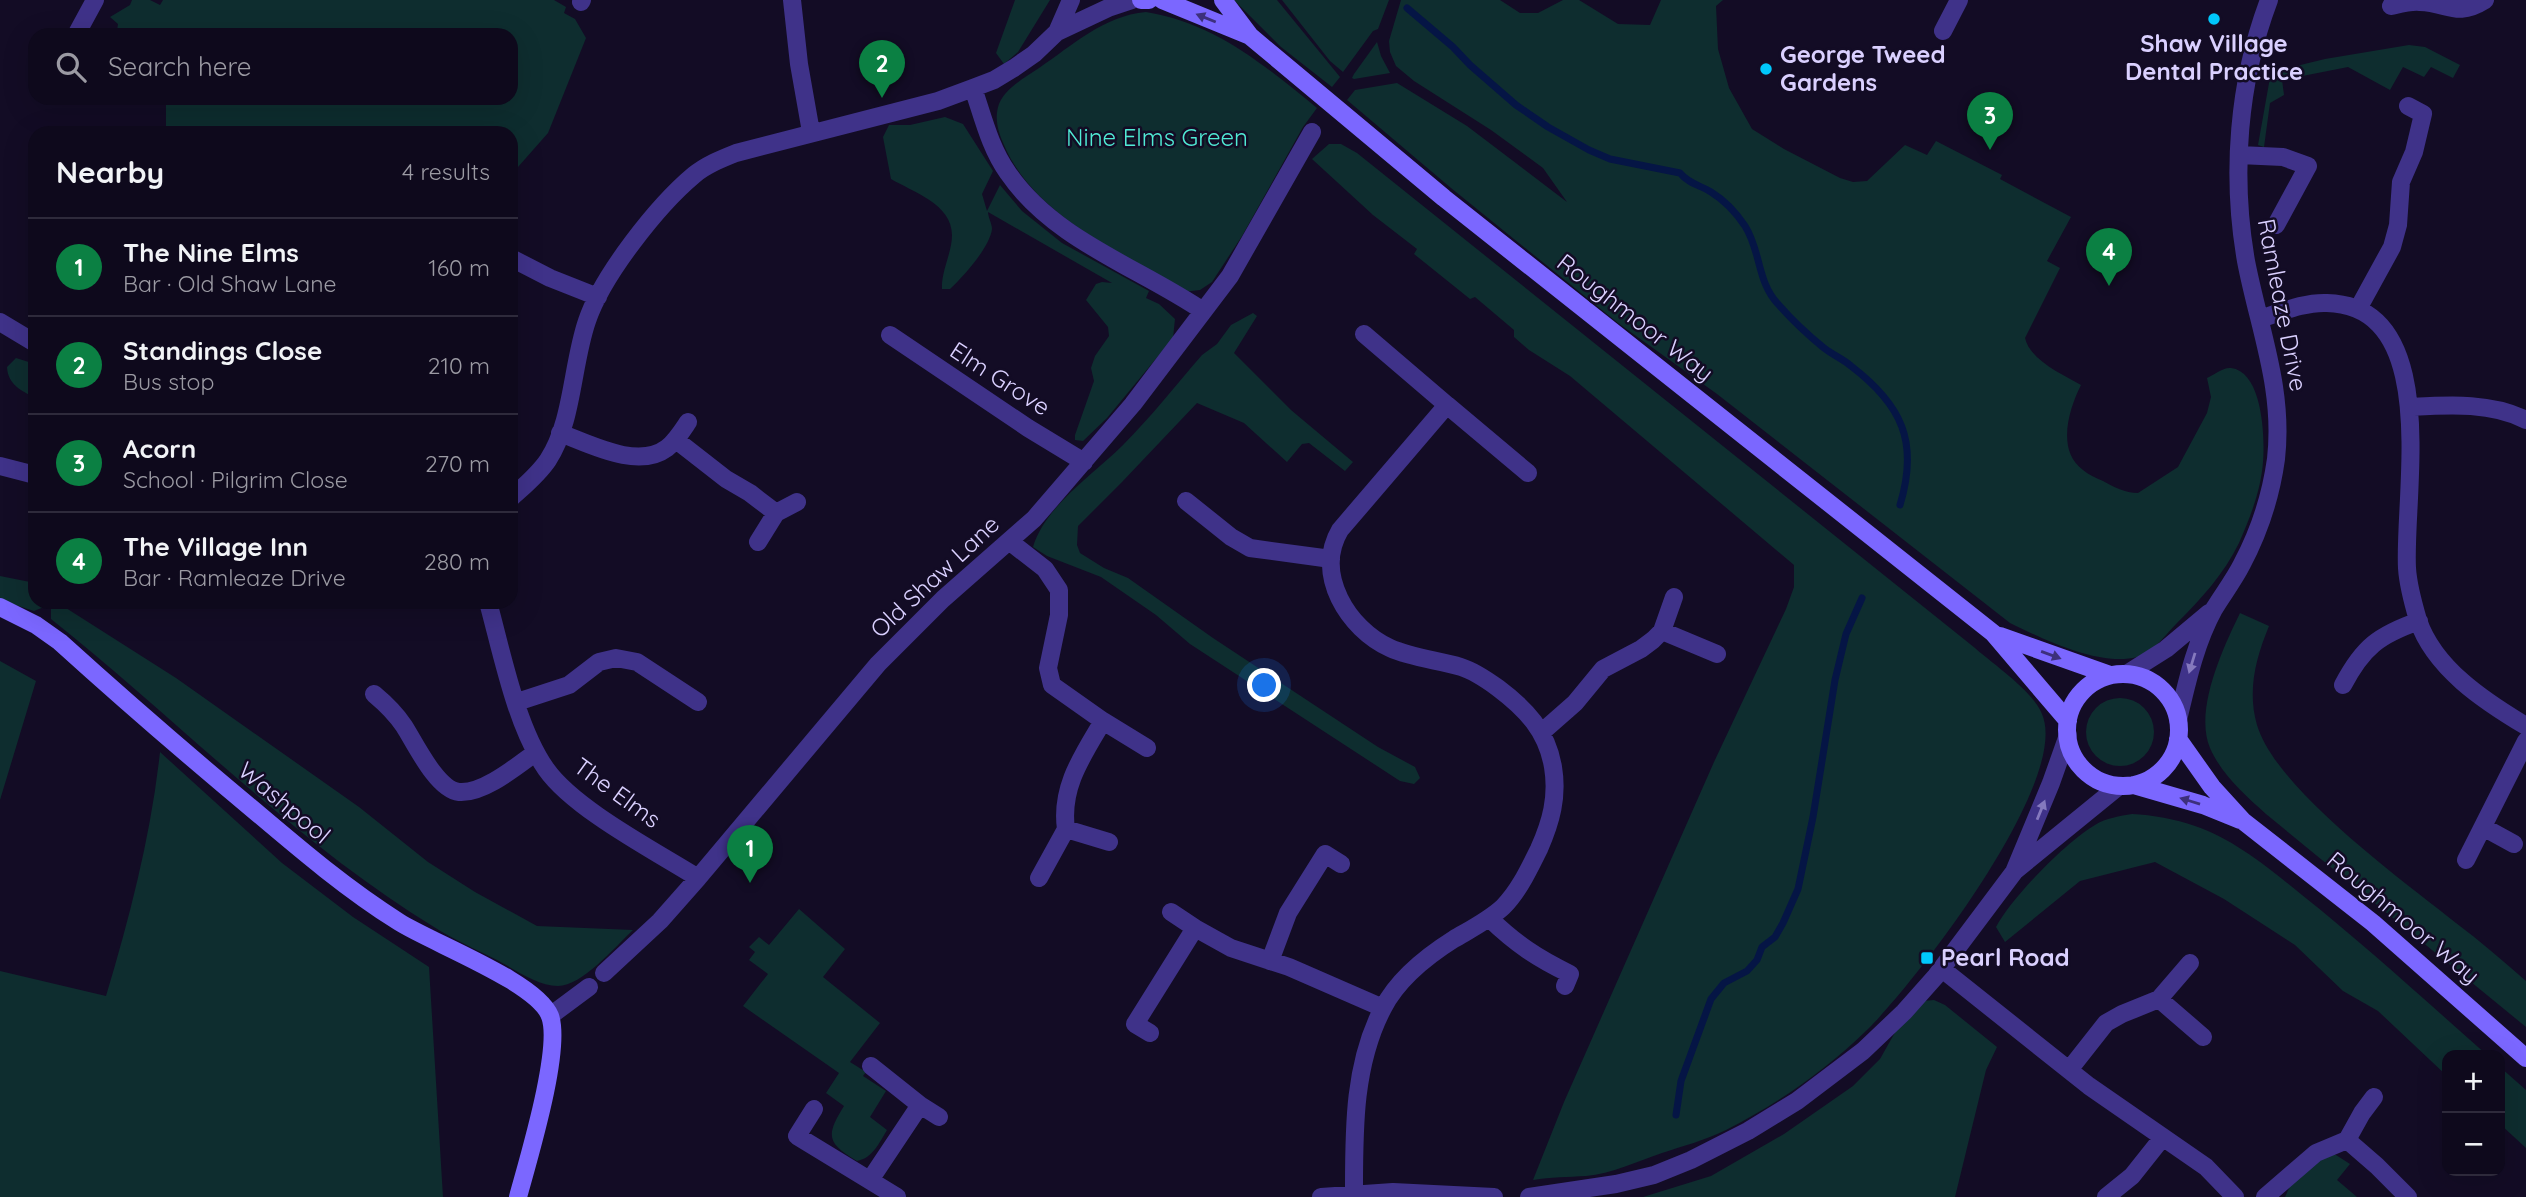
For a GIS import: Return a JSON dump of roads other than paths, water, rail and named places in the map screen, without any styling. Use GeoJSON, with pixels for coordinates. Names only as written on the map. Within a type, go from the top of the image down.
{"type":"FeatureCollection","features":[{"type":"Feature","properties":{"kind":"main road"},"geometry":{"type":"LineString","coordinates":[[1140,0],[1149,0]]}},
{"type":"Feature","properties":{"kind":"main road","name":"Roughmoor Way"},"geometry":{"type":"LineString","coordinates":[[1162,0],[1250,36]]}},
{"type":"Feature","properties":{"kind":"main road","name":"Roughmoor Way"},"geometry":{"type":"LineString","coordinates":[[1223,0],[1250,36],[1475,223],[1993,633],[2068,728],[2069,744],[2076,761],[2088,774],[2104,783],[2127,785],[2203,805],[2244,821]]}},
{"type":"Feature","properties":{"kind":"main road","name":"Washpool"},"geometry":{"type":"LineString","coordinates":[[0,607],[36,625],[60,642],[223,785],[350,888],[408,928],[525,989],[542,1002],[550,1016]]}},
{"type":"Feature","properties":{"kind":"main road","name":"Roughmoor Way"},"geometry":{"type":"LineString","coordinates":[[1993,633],[2119,674],[2145,678],[2160,687],[2170,699],[2178,720],[2178,739],[2172,758],[2149,780],[2127,785]]}},
{"type":"Feature","properties":{"kind":"main road"},"geometry":{"type":"LineString","coordinates":[[2068,728],[2071,709],[2080,694],[2093,682],[2119,674]]}},
{"type":"Feature","properties":{"kind":"main road","name":"Roughmoor Way"},"geometry":{"type":"LineString","coordinates":[[2178,739],[2212,787],[2244,821],[2373,923],[2526,1058]]}},
{"type":"Feature","properties":{"kind":"main road"},"geometry":{"type":"LineString","coordinates":[[518,1197],[536,1131],[549,1066],[553,1033],[550,1016]]}},
{"type":"Feature","properties":{"kind":"street"},"geometry":{"type":"LineString","coordinates":[[80,28],[95,0]]}},
{"type":"Feature","properties":{"kind":"street"},"geometry":{"type":"LineString","coordinates":[[792,0],[799,64],[811,132]]}},
{"type":"Feature","properties":{"kind":"street"},"geometry":{"type":"LineString","coordinates":[[1057,32],[1071,0]]}},
{"type":"Feature","properties":{"kind":"street"},"geometry":{"type":"LineString","coordinates":[[518,492],[550,457],[560,433],[580,344],[587,319],[598,297],[648,222],[695,174],[736,153],[974,88],[1014,68],[1034,54],[1057,32],[1132,0]]}},
{"type":"Feature","properties":{"kind":"street"},"geometry":{"type":"LineString","coordinates":[[1943,31],[1959,0]]}},
{"type":"Feature","properties":{"kind":"street","name":"Ramleaze Drive"},"geometry":{"type":"LineString","coordinates":[[2178,720],[2195,654],[2214,608],[2242,565],[2253,541],[2266,505],[2276,457],[2274,378],[2247,263],[2239,209],[2239,155],[2245,96],[2259,29],[2269,0]]}},
{"type":"Feature","properties":{"kind":"street"},"geometry":{"type":"LineString","coordinates":[[2391,6],[2419,1],[2462,9],[2471,8],[2485,0]]}},
{"type":"Feature","properties":{"kind":"street"},"geometry":{"type":"LineString","coordinates":[[974,88],[990,139],[1007,172],[1042,212],[1076,236],[1203,311]]}},
{"type":"Feature","properties":{"kind":"street"},"geometry":{"type":"LineString","coordinates":[[2358,309],[2387,257],[2398,225],[2401,182],[2414,152],[2423,114],[2408,106]]}},
{"type":"Feature","properties":{"kind":"street","name":"Old Shaw Lane"},"geometry":{"type":"LineString","coordinates":[[698,878],[878,664],[943,599],[1034,520],[1147,387],[1230,276],[1312,132]]}},
{"type":"Feature","properties":{"kind":"street"},"geometry":{"type":"LineString","coordinates":[[2239,155],[2283,157],[2308,166],[2276,225]]}},
{"type":"Feature","properties":{"kind":"street"},"geometry":{"type":"LineString","coordinates":[[518,262],[598,297]]}},
{"type":"Feature","properties":{"kind":"street"},"geometry":{"type":"LineString","coordinates":[[2260,319],[2312,304],[2330,303],[2358,309],[2375,318],[2391,342],[2410,407],[2412,432],[2407,567],[2419,621],[2433,647],[2455,675],[2496,708],[2526,726]]}},
{"type":"Feature","properties":{"kind":"street"},"geometry":{"type":"LineString","coordinates":[[0,322],[28,339]]}},
{"type":"Feature","properties":{"kind":"street"},"geometry":{"type":"LineString","coordinates":[[1364,334],[1528,473]]}},
{"type":"Feature","properties":{"kind":"street","name":"Elm Grove"},"geometry":{"type":"LineString","coordinates":[[890,335],[1028,428],[1084,462]]}},
{"type":"Feature","properties":{"kind":"street"},"geometry":{"type":"LineString","coordinates":[[1354,1194],[1358,1090],[1367,1051],[1383,1008],[1393,992],[1436,950],[1489,918],[1513,896],[1544,838],[1553,812],[1555,794],[1549,748],[1542,732],[1526,711],[1470,670],[1392,649],[1362,629],[1350,615],[1335,588],[1331,559],[1333,544],[1340,530],[1447,405]]}},
{"type":"Feature","properties":{"kind":"street"},"geometry":{"type":"LineString","coordinates":[[2410,407],[2479,407],[2525,416]]}},
{"type":"Feature","properties":{"kind":"street"},"geometry":{"type":"LineString","coordinates":[[560,433],[625,455],[641,457],[665,449],[676,440],[688,422]]}},
{"type":"Feature","properties":{"kind":"street"},"geometry":{"type":"LineString","coordinates":[[676,440],[776,513]]}},
{"type":"Feature","properties":{"kind":"street"},"geometry":{"type":"LineString","coordinates":[[0,467],[28,473]]}},
{"type":"Feature","properties":{"kind":"street"},"geometry":{"type":"LineString","coordinates":[[1185,501],[1240,544],[1250,548],[1331,559]]}},
{"type":"Feature","properties":{"kind":"street"},"geometry":{"type":"LineString","coordinates":[[758,542],[776,513],[797,502]]}},
{"type":"Feature","properties":{"kind":"street"},"geometry":{"type":"LineString","coordinates":[[1009,541],[1045,569],[1059,590],[1059,615],[1048,668],[1052,685],[1147,748]]}},
{"type":"Feature","properties":{"kind":"street"},"geometry":{"type":"LineString","coordinates":[[1542,732],[1575,703],[1602,669],[1642,649],[1662,631],[1674,597]]}},
{"type":"Feature","properties":{"kind":"street","name":"Ramleaze Drive"},"geometry":{"type":"LineString","coordinates":[[2119,674],[2166,649],[2214,608]]}},
{"type":"Feature","properties":{"kind":"street","name":"The Elms"},"geometry":{"type":"LineString","coordinates":[[490,609],[517,702],[536,753],[555,780],[580,802],[698,878]]}},
{"type":"Feature","properties":{"kind":"street"},"geometry":{"type":"LineString","coordinates":[[2343,685],[2354,664],[2373,642],[2419,621]]}},
{"type":"Feature","properties":{"kind":"street"},"geometry":{"type":"LineString","coordinates":[[1662,631],[1717,654]]}},
{"type":"Feature","properties":{"kind":"street"},"geometry":{"type":"LineString","coordinates":[[517,702],[569,685],[599,662],[616,658],[637,662],[698,702]]}},
{"type":"Feature","properties":{"kind":"street"},"geometry":{"type":"LineString","coordinates":[[374,694],[403,725],[439,780],[457,792],[487,784],[536,753]]}},
{"type":"Feature","properties":{"kind":"street"},"geometry":{"type":"LineString","coordinates":[[1039,878],[1066,830],[1069,784],[1103,721]]}},
{"type":"Feature","properties":{"kind":"street"},"geometry":{"type":"LineString","coordinates":[[1528,1197],[1616,1184],[1654,1175],[1691,1160],[1748,1131],[1822,1084],[1863,1051],[1904,1013],[1942,969],[2014,872],[2037,820],[2068,728]]}},
{"type":"Feature","properties":{"kind":"street"},"geometry":{"type":"LineString","coordinates":[[2466,860],[2526,741]]}},
{"type":"Feature","properties":{"kind":"street"},"geometry":{"type":"LineString","coordinates":[[2014,872],[2127,785]]}},
{"type":"Feature","properties":{"kind":"street"},"geometry":{"type":"LineString","coordinates":[[2483,827],[2514,844]]}},
{"type":"Feature","properties":{"kind":"street"},"geometry":{"type":"LineString","coordinates":[[1066,830],[1109,842]]}},
{"type":"Feature","properties":{"kind":"street"},"geometry":{"type":"LineString","coordinates":[[1270,961],[1288,913],[1325,854],[1341,864]]}},
{"type":"Feature","properties":{"kind":"street"},"geometry":{"type":"LineString","coordinates":[[604,973],[660,921],[698,878]]}},
{"type":"Feature","properties":{"kind":"street"},"geometry":{"type":"LineString","coordinates":[[1171,912],[1231,948],[1270,961],[1383,1008]]}},
{"type":"Feature","properties":{"kind":"street"},"geometry":{"type":"LineString","coordinates":[[1489,918],[1520,947],[1570,974],[1565,986]]}},
{"type":"Feature","properties":{"kind":"street"},"geometry":{"type":"LineString","coordinates":[[1150,1033],[1135,1024],[1195,928]]}},
{"type":"Feature","properties":{"kind":"street"},"geometry":{"type":"LineString","coordinates":[[2068,1070],[2106,1023],[2159,999],[2190,963]]}},
{"type":"Feature","properties":{"kind":"street"},"geometry":{"type":"LineString","coordinates":[[1942,969],[2068,1070],[2206,1167],[2235,1197]]}},
{"type":"Feature","properties":{"kind":"street"},"geometry":{"type":"LineString","coordinates":[[550,1016],[589,987]]}},
{"type":"Feature","properties":{"kind":"street"},"geometry":{"type":"LineString","coordinates":[[2159,999],[2203,1037]]}},
{"type":"Feature","properties":{"kind":"street"},"geometry":{"type":"LineString","coordinates":[[871,1066],[939,1117]]}},
{"type":"Feature","properties":{"kind":"street"},"geometry":{"type":"LineString","coordinates":[[2264,1197],[2316,1153],[2347,1140],[2356,1121],[2374,1097]]}},
{"type":"Feature","properties":{"kind":"street"},"geometry":{"type":"LineString","coordinates":[[870,1180],[920,1105]]}},
{"type":"Feature","properties":{"kind":"street"},"geometry":{"type":"LineString","coordinates":[[814,1109],[797,1136],[897,1197]]}},
{"type":"Feature","properties":{"kind":"street"},"geometry":{"type":"LineString","coordinates":[[2106,1197],[2132,1176],[2163,1137]]}},
{"type":"Feature","properties":{"kind":"street"},"geometry":{"type":"LineString","coordinates":[[2347,1140],[2407,1197]]}},
{"type":"Feature","properties":{"kind":"street"},"geometry":{"type":"LineString","coordinates":[[1321,1197],[1427,1193],[1494,1197]]}},
{"type":"Feature","properties":{"kind":"waterway"},"geometry":{"type":"LineString","coordinates":[[1407,8],[1516,105],[1548,127],[1610,159],[1680,173],[1716,195],[1730,208],[1742,221],[1750,236],[1766,286],[1778,304],[1818,343],[1869,381],[1894,411],[1902,426],[1908,462],[1900,505]]}},
{"type":"Feature","properties":{"kind":"waterway"},"geometry":{"type":"LineString","coordinates":[[1676,1115],[1681,1081],[1711,999],[1724,983],[1747,971],[1757,960],[1762,947],[1775,937],[1798,889],[1813,817],[1835,680],[1846,634],[1862,598]]}},
{"type":"Feature","properties":{"kind":"place","name":"Shaw Village Dental Practice"},"geometry":{"type":"Point","coordinates":[2214,19]}},
{"type":"Feature","properties":{"kind":"place","name":"George Tweed Gardens"},"geometry":{"type":"Point","coordinates":[1766,69]}},
{"type":"Feature","properties":{"kind":"place","name":"Standings Close"},"geometry":{"type":"Point","coordinates":[882,98]}},
{"type":"Feature","properties":{"kind":"place","name":"Acorn"},"geometry":{"type":"Point","coordinates":[1990,150]}},
{"type":"Feature","properties":{"kind":"place","name":"The Village Inn"},"geometry":{"type":"Point","coordinates":[2109,286]}},
{"type":"Feature","properties":{"kind":"place","name":"The Nine Elms"},"geometry":{"type":"Point","coordinates":[750,883]}},
{"type":"Feature","properties":{"kind":"place","name":"Pearl Road"},"geometry":{"type":"Point","coordinates":[1927,958]}},
{"type":"Feature","properties":{"kind":"park label","name":"Nine Elms Green"},"geometry":{"type":"Point","coordinates":[1157,138]}}]}
